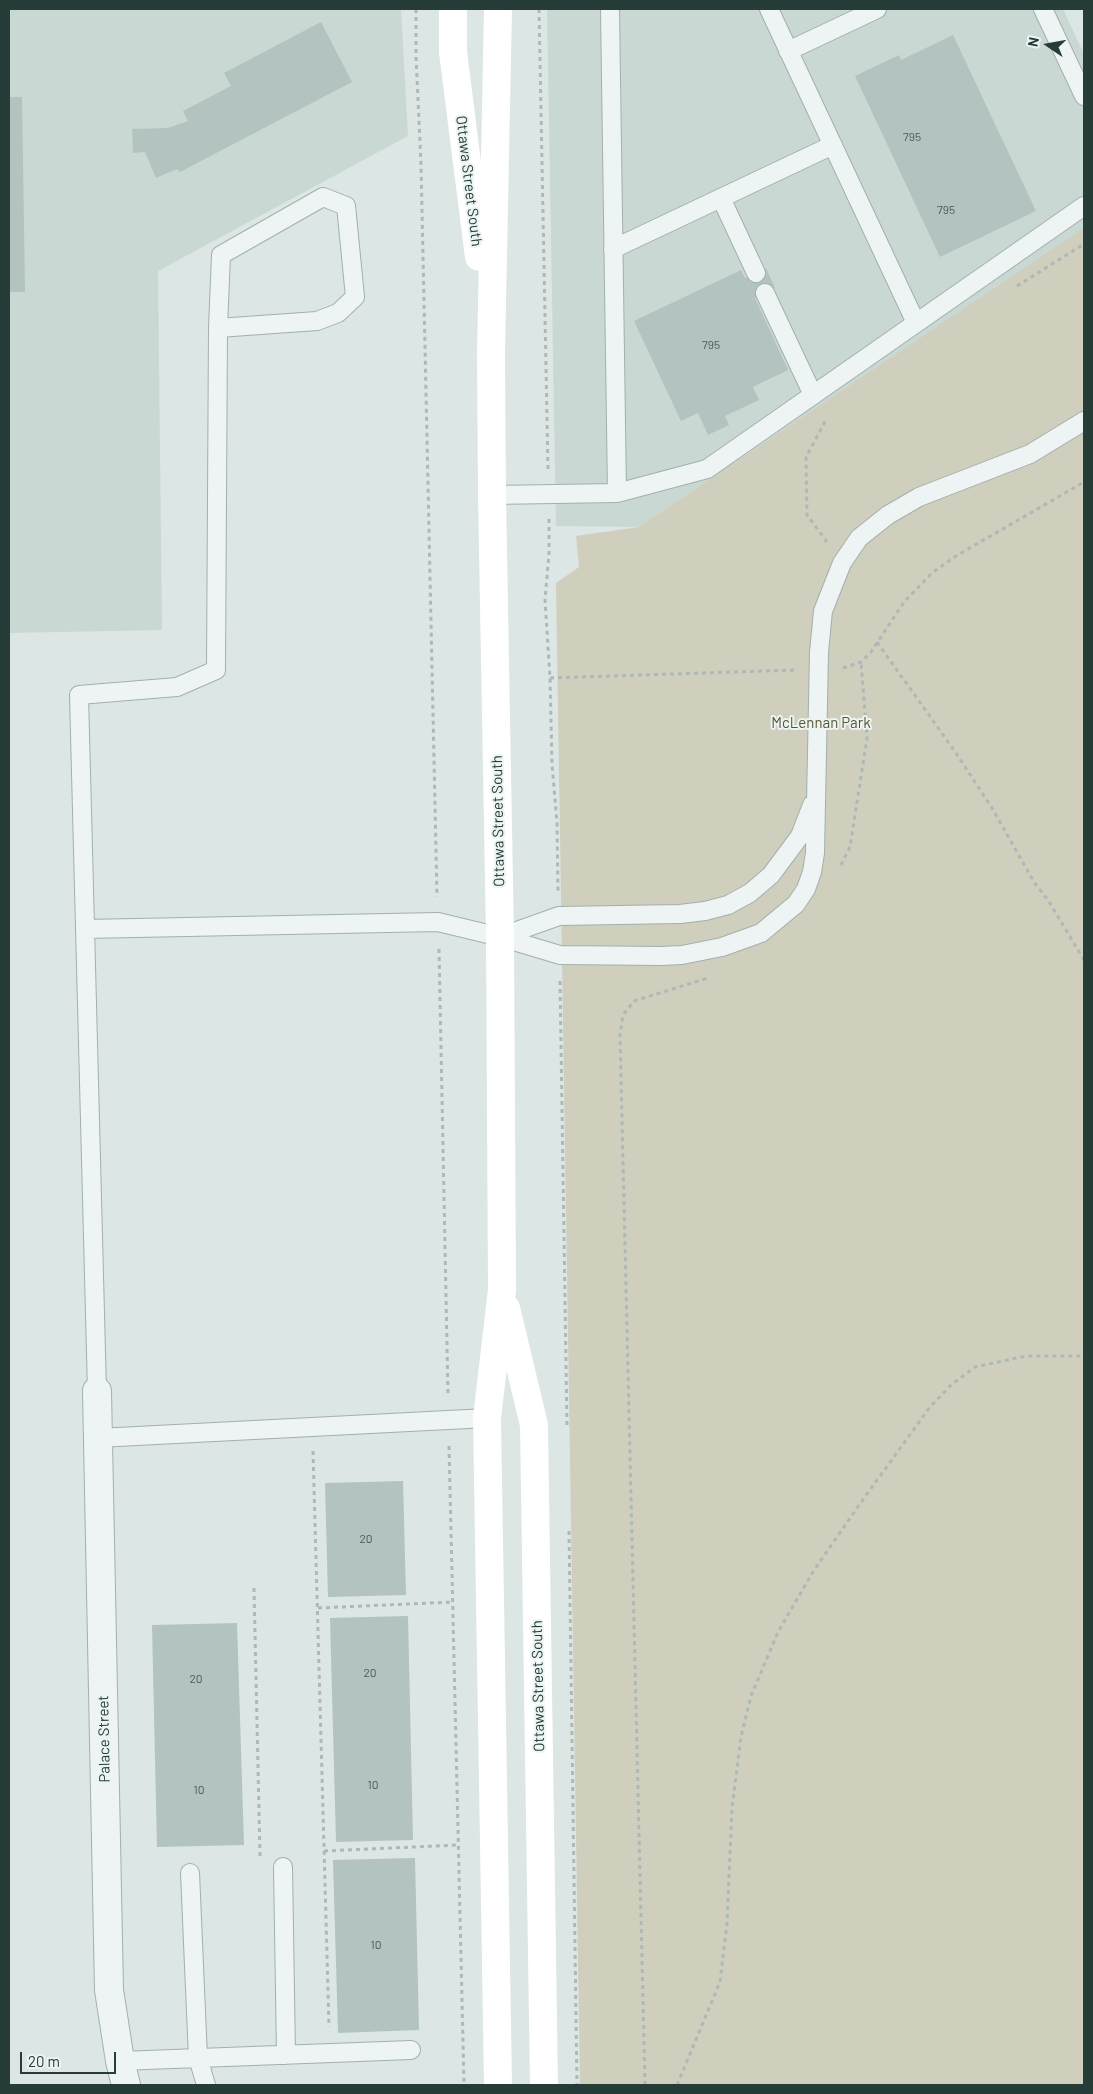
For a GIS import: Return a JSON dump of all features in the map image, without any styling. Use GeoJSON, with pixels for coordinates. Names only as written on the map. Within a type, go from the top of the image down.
{"type":"FeatureCollection","features":[{"type":"Feature","properties":{"kind":"main road","name":"Ottawa Street South"},"geometry":{"type":"LineString","coordinates":[[453,9],[453,52],[491,353]]}},
{"type":"Feature","properties":{"kind":"main road","name":"Ottawa Street South"},"geometry":{"type":"LineString","coordinates":[[498,9],[491,353],[500,937],[502,1290],[487,1418],[498,2085]]}},
{"type":"Feature","properties":{"kind":"main road","name":"Ottawa Street South"},"geometry":{"type":"LineString","coordinates":[[502,1290],[534,1425],[544,2085]]}},
{"type":"Feature","properties":{"kind":"street","name":"Palace Street"},"geometry":{"type":"LineString","coordinates":[[97,1391],[109,1990],[123,2073]]}},
{"type":"Feature","properties":{"kind":"lane"},"geometry":{"type":"LineString","coordinates":[[610,9],[617,493]]}},
{"type":"Feature","properties":{"kind":"lane"},"geometry":{"type":"LineString","coordinates":[[768,9],[916,323]]}},
{"type":"Feature","properties":{"kind":"lane"},"geometry":{"type":"LineString","coordinates":[[788,51],[877,9]]}},
{"type":"Feature","properties":{"kind":"lane"},"geometry":{"type":"LineString","coordinates":[[1043,9],[1084,96]]}},
{"type":"Feature","properties":{"kind":"lane"},"geometry":{"type":"LineString","coordinates":[[613,248],[833,145]]}},
{"type":"Feature","properties":{"kind":"lane"},"geometry":{"type":"LineString","coordinates":[[97,1391],[79,695],[176,686],[216,670],[218,328],[221,255],[323,197],[346,206],[355,297],[338,313],[317,320],[218,328]]}},
{"type":"Feature","properties":{"kind":"lane"},"geometry":{"type":"LineString","coordinates":[[720,198],[756,273]]}},
{"type":"Feature","properties":{"kind":"lane"},"geometry":{"type":"LineString","coordinates":[[492,495],[617,493],[707,469],[1084,206]]}},
{"type":"Feature","properties":{"kind":"lane"},"geometry":{"type":"LineString","coordinates":[[765,293],[813,395]]}},
{"type":"Feature","properties":{"kind":"lane"},"geometry":{"type":"LineString","coordinates":[[85,928],[438,922],[500,937],[560,955],[661,956],[682,955],[722,947],[761,933],[796,904],[806,889],[812,872],[815,853],[818,669],[823,611],[842,563],[859,538],[888,514],[919,497],[1030,454],[1084,421]]}},
{"type":"Feature","properties":{"kind":"lane"},"geometry":{"type":"LineString","coordinates":[[500,937],[559,916],[680,914],[705,911],[728,905],[750,893],[771,875],[784,859],[800,836],[816,790]]}},
{"type":"Feature","properties":{"kind":"lane"},"geometry":{"type":"LineString","coordinates":[[98,1438],[487,1418]]}},
{"type":"Feature","properties":{"kind":"lane"},"geometry":{"type":"LineString","coordinates":[[283,1867],[286,2055]]}},
{"type":"Feature","properties":{"kind":"lane"},"geometry":{"type":"LineString","coordinates":[[190,1873],[198,2058],[206,2085]]}},
{"type":"Feature","properties":{"kind":"lane"},"geometry":{"type":"LineString","coordinates":[[123,2073],[198,2058],[411,2050]]}},
{"type":"Feature","properties":{"kind":"path"},"geometry":{"type":"LineString","coordinates":[[416,9],[416,56],[422,184],[464,2085]]}},
{"type":"Feature","properties":{"kind":"path"},"geometry":{"type":"LineString","coordinates":[[539,9],[549,494],[549,553],[545,600],[550,678],[552,764],[557,823],[558,891]]}},
{"type":"Feature","properties":{"kind":"path"},"geometry":{"type":"LineString","coordinates":[[1010,291],[1084,244]]}},
{"type":"Feature","properties":{"kind":"path"},"geometry":{"type":"LineString","coordinates":[[828,416],[806,457],[807,515],[842,563]]}},
{"type":"Feature","properties":{"kind":"path"},"geometry":{"type":"LineString","coordinates":[[835,668],[850,667],[861,662],[904,602],[934,572],[956,556],[1084,482]]}},
{"type":"Feature","properties":{"kind":"path"},"geometry":{"type":"LineString","coordinates":[[877,642],[956,753],[992,808],[1034,882],[1048,900],[1084,960]]}},
{"type":"Feature","properties":{"kind":"path"},"geometry":{"type":"LineString","coordinates":[[837,871],[850,847],[867,738],[861,662]]}},
{"type":"Feature","properties":{"kind":"path"},"geometry":{"type":"LineString","coordinates":[[550,678],[796,670]]}},
{"type":"Feature","properties":{"kind":"path"},"geometry":{"type":"LineString","coordinates":[[645,2085],[620,1035],[622,1015],[634,1000],[714,976]]}},
{"type":"Feature","properties":{"kind":"path"},"geometry":{"type":"LineString","coordinates":[[677,2085],[720,1982],[727,1923],[732,1808],[741,1737],[751,1696],[778,1632],[814,1570],[862,1501],[930,1407],[951,1385],[975,1367],[1026,1356],[1084,1356]]}},
{"type":"Feature","properties":{"kind":"path"},"geometry":{"type":"LineString","coordinates":[[312,1428],[330,2053]]}},
{"type":"Feature","properties":{"kind":"path"},"geometry":{"type":"LineString","coordinates":[[254,1588],[260,1864]]}},
{"type":"Feature","properties":{"kind":"path"},"geometry":{"type":"LineString","coordinates":[[318,1608],[453,1602]]}},
{"type":"Feature","properties":{"kind":"path"},"geometry":{"type":"LineString","coordinates":[[324,1851],[458,1845]]}},
{"type":"Feature","properties":{"kind":"shaded area"},"geometry":{"type":"Polygon","coordinates":[[[9,9],[401,9],[408,136],[158,271],[162,630],[9,633],[9,9]]]}},
{"type":"Feature","properties":{"kind":"shaded area"},"geometry":{"type":"Polygon","coordinates":[[[547,9],[1063,9],[1084,54],[1084,229],[641,527],[556,526],[547,9]]]}},
{"type":"Feature","properties":{"kind":"green space","name":"McLennan Park"},"geometry":{"type":"Polygon","coordinates":[[[1084,228],[1084,2085],[580,2085],[556,583],[579,567],[576,536],[639,527],[1084,228]]]}},
{"type":"Feature","properties":{"kind":"building"},"geometry":{"type":"Polygon","coordinates":[[[321,22],[352,82],[180,172],[177,169],[156,178],[145,152],[133,153],[132,129],[168,128],[188,121],[183,111],[231,86],[224,73],[321,22]]]}},
{"type":"Feature","properties":{"kind":"building"},"geometry":{"type":"Polygon","coordinates":[[[953,35],[1036,211],[940,257],[855,76],[899,55],[901,60],[953,35]]]}},
{"type":"Feature","properties":{"kind":"building"},"geometry":{"type":"Polygon","coordinates":[[[9,97],[22,97],[25,292],[9,292],[9,97]]]}},
{"type":"Feature","properties":{"kind":"building"},"geometry":{"type":"Polygon","coordinates":[[[766,268],[775,288],[755,298],[788,370],[753,387],[759,400],[725,416],[729,425],[708,435],[698,413],[681,421],[634,321],[741,270],[745,278],[766,268]]]}},
{"type":"Feature","properties":{"kind":"building"},"geometry":{"type":"Polygon","coordinates":[[[403,1481],[406,1595],[328,1597],[325,1483],[403,1481]]]}},
{"type":"Feature","properties":{"kind":"building"},"geometry":{"type":"Polygon","coordinates":[[[408,1616],[413,1840],[336,1842],[330,1618],[408,1616]]]}},
{"type":"Feature","properties":{"kind":"building"},"geometry":{"type":"Polygon","coordinates":[[[237,1623],[244,1845],[157,1847],[152,1625],[237,1623]]]}},
{"type":"Feature","properties":{"kind":"building"},"geometry":{"type":"Polygon","coordinates":[[[415,1858],[419,2030],[338,2033],[333,1860],[415,1858]]]}}]}
